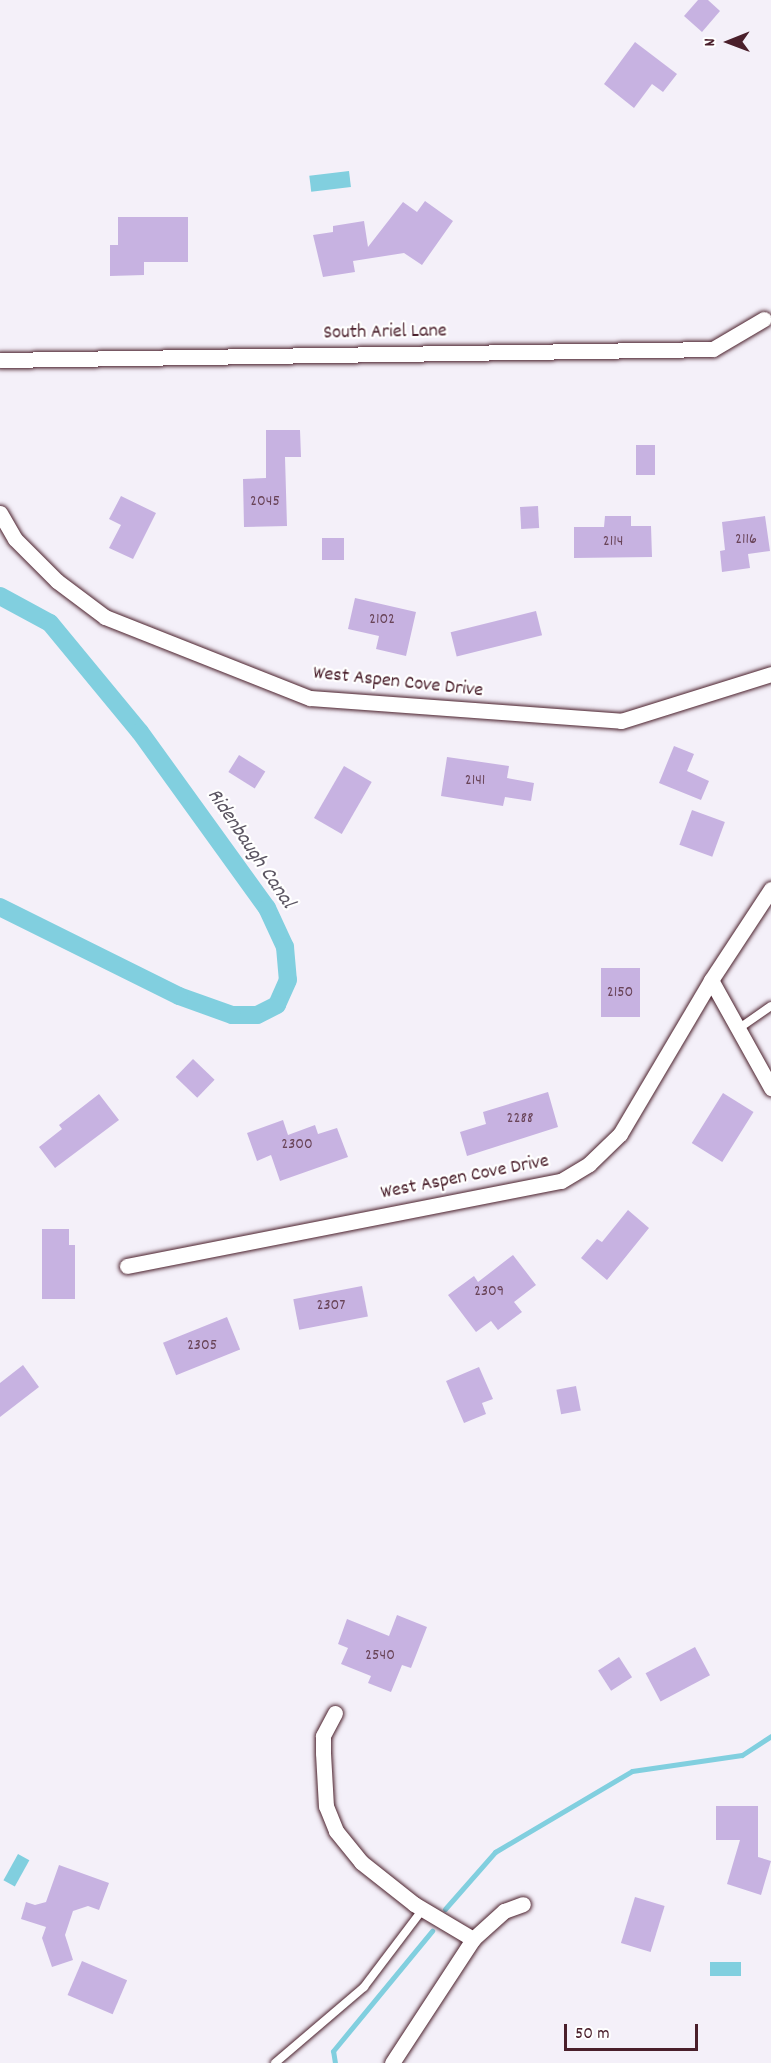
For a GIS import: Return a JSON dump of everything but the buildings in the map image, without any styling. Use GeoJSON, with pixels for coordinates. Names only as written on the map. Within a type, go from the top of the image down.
{"type":"FeatureCollection","features":[{"type":"Feature","properties":{"kind":"street","name":"South Ariel Lane"},"geometry":{"type":"LineString","coordinates":[[0,360],[713,349],[764,319]]}},
{"type":"Feature","properties":{"kind":"street","name":"West Aspen Cove Drive"},"geometry":{"type":"LineString","coordinates":[[0,513],[15,539],[49,573],[105,617],[310,698],[621,721],[771,674]]}},
{"type":"Feature","properties":{"kind":"street","name":"West Aspen Cove Drive"},"geometry":{"type":"LineString","coordinates":[[127,1266],[561,1181],[589,1164],[620,1134],[711,980],[771,889]]}},
{"type":"Feature","properties":{"kind":"street"},"geometry":{"type":"LineString","coordinates":[[711,980],[771,1088]]}},
{"type":"Feature","properties":{"kind":"street"},"geometry":{"type":"LineString","coordinates":[[335,1713],[323,1736],[323,1753],[326,1806],[336,1830],[361,1862],[423,1909],[473,1939]]}},
{"type":"Feature","properties":{"kind":"street"},"geometry":{"type":"LineString","coordinates":[[393,2063],[473,1939],[504,1911],[523,1904]]}},
{"type":"Feature","properties":{"kind":"lane"},"geometry":{"type":"LineString","coordinates":[[738,1029],[771,1006]]}},
{"type":"Feature","properties":{"kind":"lane"},"geometry":{"type":"LineString","coordinates":[[274,2063],[364,1987],[423,1909]]}},
{"type":"Feature","properties":{"kind":"water"},"geometry":{"type":"Polygon","coordinates":[[[349,171],[351,187],[311,192],[309,176],[349,171]]]}},
{"type":"Feature","properties":{"kind":"water"},"geometry":{"type":"Polygon","coordinates":[[[18,1854],[29,1860],[15,1887],[3,1880],[18,1854]]]}},
{"type":"Feature","properties":{"kind":"water"},"geometry":{"type":"Polygon","coordinates":[[[710,1962],[741,1962],[741,1976],[710,1976],[710,1962]]]}},
{"type":"Feature","properties":{"kind":"waterway","name":"Ridenbaugh Canal"},"geometry":{"type":"LineString","coordinates":[[0,596],[50,623],[140,732],[267,908],[285,947],[288,980],[277,1005],[257,1015],[232,1015],[179,996],[0,907]]}},
{"type":"Feature","properties":{"kind":"waterway"},"geometry":{"type":"LineString","coordinates":[[445,1909],[495,1852],[632,1771],[742,1755],[771,1736]]}},
{"type":"Feature","properties":{"kind":"waterway"},"geometry":{"type":"LineString","coordinates":[[335,2063],[333,2051],[432,1931]]}}]}
